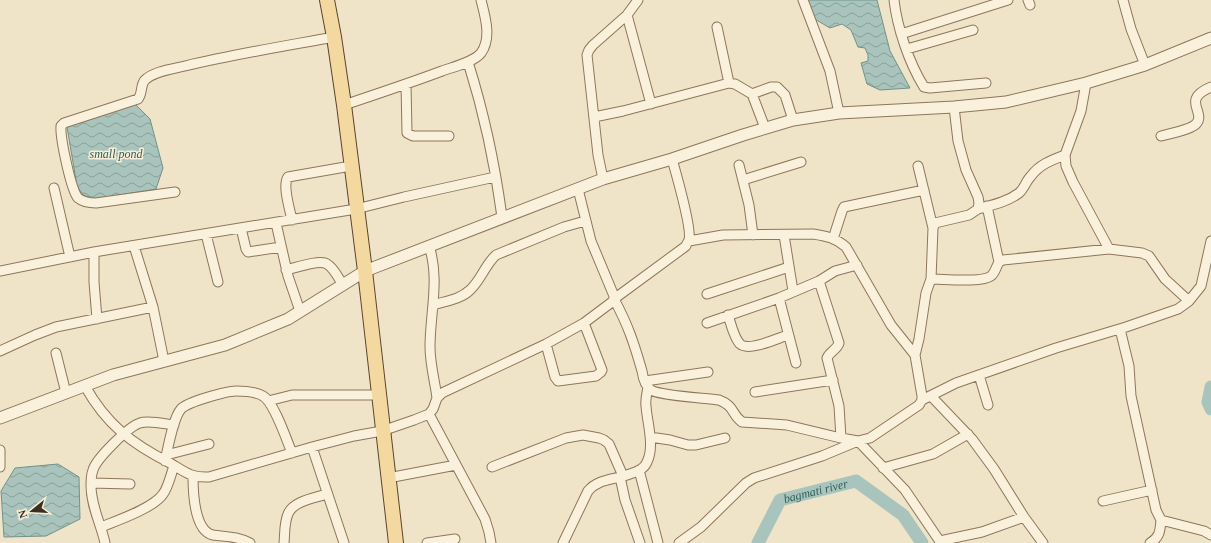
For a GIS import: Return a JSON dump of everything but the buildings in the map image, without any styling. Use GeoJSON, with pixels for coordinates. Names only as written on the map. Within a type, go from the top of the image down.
{"type":"FeatureCollection","features":[{"type":"Feature","properties":{"kind":"main road"},"geometry":{"type":"LineString","coordinates":[[327,0],[344,104],[365,271],[382,431],[396,543]]}},
{"type":"Feature","properties":{"kind":"street"},"geometry":{"type":"LineString","coordinates":[[344,104],[468,62],[480,54],[485,44],[487,32],[481,0]]}},
{"type":"Feature","properties":{"kind":"street"},"geometry":{"type":"LineString","coordinates":[[603,179],[588,63],[589,50],[627,15],[638,0]]}},
{"type":"Feature","properties":{"kind":"street"},"geometry":{"type":"LineString","coordinates":[[803,0],[830,72],[839,112]]}},
{"type":"Feature","properties":{"kind":"street"},"geometry":{"type":"LineString","coordinates":[[894,0],[907,49],[924,86],[930,88],[986,83]]}},
{"type":"Feature","properties":{"kind":"street"},"geometry":{"type":"LineString","coordinates":[[902,34],[1008,0]]}},
{"type":"Feature","properties":{"kind":"street"},"geometry":{"type":"LineString","coordinates":[[1123,0],[1131,29],[1145,65]]}},
{"type":"Feature","properties":{"kind":"street"},"geometry":{"type":"LineString","coordinates":[[627,15],[651,104]]}},
{"type":"Feature","properties":{"kind":"street"},"geometry":{"type":"LineString","coordinates":[[717,27],[729,83]]}},
{"type":"Feature","properties":{"kind":"street"},"geometry":{"type":"LineString","coordinates":[[907,49],[973,30]]}},
{"type":"Feature","properties":{"kind":"street"},"geometry":{"type":"LineString","coordinates":[[175,192],[96,203],[90,203],[79,199],[74,191],[61,138],[61,126],[64,123],[138,99],[141,96],[143,83],[146,79],[162,72],[218,58],[334,37]]}},
{"type":"Feature","properties":{"kind":"street"},"geometry":{"type":"LineString","coordinates":[[0,418],[113,376],[225,345],[288,319],[365,271],[603,179],[672,159],[794,120],[839,112],[954,107],[1006,102],[1086,83],[1145,65],[1211,38]]}},
{"type":"Feature","properties":{"kind":"street"},"geometry":{"type":"LineString","coordinates":[[468,62],[481,105],[496,177],[502,217]]}},
{"type":"Feature","properties":{"kind":"street"},"geometry":{"type":"LineString","coordinates":[[594,117],[651,104],[729,83],[735,84],[752,94],[766,128]]}},
{"type":"Feature","properties":{"kind":"street"},"geometry":{"type":"LineString","coordinates":[[1086,83],[1081,110],[1065,155],[1066,166],[1109,249]]}},
{"type":"Feature","properties":{"kind":"street"},"geometry":{"type":"LineString","coordinates":[[406,84],[407,133],[409,135],[425,137],[449,136]]}},
{"type":"Feature","properties":{"kind":"street"},"geometry":{"type":"LineString","coordinates":[[752,94],[777,87],[785,96],[794,120]]}},
{"type":"Feature","properties":{"kind":"street"},"geometry":{"type":"LineString","coordinates":[[1161,136],[1190,128],[1196,124],[1198,119],[1196,98],[1198,93],[1211,87]]}},
{"type":"Feature","properties":{"kind":"street"},"geometry":{"type":"LineString","coordinates":[[931,279],[986,279],[994,273],[998,262],[982,207],[966,170],[958,141],[954,107]]}},
{"type":"Feature","properties":{"kind":"street"},"geometry":{"type":"LineString","coordinates":[[933,228],[935,224],[969,215],[982,207],[1001,203],[1018,194],[1039,167],[1065,155]]}},
{"type":"Feature","properties":{"kind":"street"},"geometry":{"type":"LineString","coordinates":[[85,386],[93,400],[123,434],[166,458],[174,466],[192,476],[209,477],[312,447],[354,436],[382,431],[429,414],[433,409],[437,398],[442,393],[546,344],[584,323],[686,246],[690,235],[672,159]]}},
{"type":"Feature","properties":{"kind":"street"},"geometry":{"type":"LineString","coordinates":[[743,180],[801,162]]}},
{"type":"Feature","properties":{"kind":"street"},"geometry":{"type":"LineString","coordinates":[[739,165],[753,235]]}},
{"type":"Feature","properties":{"kind":"street"},"geometry":{"type":"LineString","coordinates":[[292,220],[285,187],[286,179],[288,177],[351,166]]}},
{"type":"Feature","properties":{"kind":"street"},"geometry":{"type":"LineString","coordinates":[[914,356],[919,339],[926,293],[931,279],[933,228],[918,166]]}},
{"type":"Feature","properties":{"kind":"street"},"geometry":{"type":"LineString","coordinates":[[0,271],[94,252],[356,209],[496,177]]}},
{"type":"Feature","properties":{"kind":"street"},"geometry":{"type":"LineString","coordinates":[[54,188],[70,257]]}},
{"type":"Feature","properties":{"kind":"street"},"geometry":{"type":"LineString","coordinates":[[563,543],[588,491],[592,486],[600,481],[639,470],[648,461],[650,437],[645,404],[646,384],[627,322],[614,299],[591,241],[578,189]]}},
{"type":"Feature","properties":{"kind":"street"},"geometry":{"type":"LineString","coordinates":[[833,239],[844,207],[924,190]]}},
{"type":"Feature","properties":{"kind":"street"},"geometry":{"type":"LineString","coordinates":[[433,305],[460,297],[469,291],[490,261],[496,255],[564,227],[585,221]]}},
{"type":"Feature","properties":{"kind":"street"},"geometry":{"type":"LineString","coordinates":[[276,223],[286,270],[300,311]]}},
{"type":"Feature","properties":{"kind":"street"},"geometry":{"type":"LineString","coordinates":[[241,228],[248,252],[281,247]]}},
{"type":"Feature","properties":{"kind":"street"},"geometry":{"type":"LineString","coordinates":[[206,234],[218,282]]}},
{"type":"Feature","properties":{"kind":"street"},"geometry":{"type":"LineString","coordinates":[[689,241],[723,235],[784,234],[814,234],[840,241],[846,247],[891,325],[914,356],[922,400]]}},
{"type":"Feature","properties":{"kind":"street"},"geometry":{"type":"LineString","coordinates":[[784,234],[793,291]]}},
{"type":"Feature","properties":{"kind":"street"},"geometry":{"type":"LineString","coordinates":[[679,543],[701,527],[746,482],[759,476],[822,456],[858,441],[870,438],[913,410],[922,400],[956,383],[1056,348],[1120,329],[1178,309],[1189,301],[1201,286],[1211,241]]}},
{"type":"Feature","properties":{"kind":"street"},"geometry":{"type":"LineString","coordinates":[[134,246],[153,308],[164,361]]}},
{"type":"Feature","properties":{"kind":"street"},"geometry":{"type":"LineString","coordinates":[[429,246],[432,254],[434,270],[430,348],[437,398]]}},
{"type":"Feature","properties":{"kind":"street"},"geometry":{"type":"LineString","coordinates":[[998,262],[1003,260],[1109,249],[1142,253],[1148,256],[1165,279],[1189,301]]}},
{"type":"Feature","properties":{"kind":"street"},"geometry":{"type":"LineString","coordinates":[[94,252],[94,282],[97,319]]}},
{"type":"Feature","properties":{"kind":"street"},"geometry":{"type":"LineString","coordinates":[[286,270],[316,263],[324,263],[330,267],[343,285]]}},
{"type":"Feature","properties":{"kind":"street"},"geometry":{"type":"LineString","coordinates":[[707,323],[778,298],[819,281],[834,271],[856,265]]}},
{"type":"Feature","properties":{"kind":"street"},"geometry":{"type":"LineString","coordinates":[[707,294],[789,267]]}},
{"type":"Feature","properties":{"kind":"street"},"geometry":{"type":"LineString","coordinates":[[819,281],[839,343],[837,348],[829,354],[827,358],[839,406],[841,438]]}},
{"type":"Feature","properties":{"kind":"street"},"geometry":{"type":"LineString","coordinates":[[778,298],[796,363]]}},
{"type":"Feature","properties":{"kind":"street"},"geometry":{"type":"LineString","coordinates":[[0,351],[56,327],[153,308]]}},
{"type":"Feature","properties":{"kind":"street"},"geometry":{"type":"LineString","coordinates":[[728,315],[740,344],[746,347],[753,347],[788,335]]}},
{"type":"Feature","properties":{"kind":"street"},"geometry":{"type":"LineString","coordinates":[[546,344],[555,377],[558,382],[596,376],[602,370],[584,323]]}},
{"type":"Feature","properties":{"kind":"street"},"geometry":{"type":"LineString","coordinates":[[1120,329],[1129,366],[1132,396],[1156,510],[1161,520],[1158,538],[1150,543]]}},
{"type":"Feature","properties":{"kind":"street"},"geometry":{"type":"LineString","coordinates":[[56,353],[66,393]]}},
{"type":"Feature","properties":{"kind":"street"},"geometry":{"type":"LineString","coordinates":[[646,384],[708,372]]}},
{"type":"Feature","properties":{"kind":"street"},"geometry":{"type":"LineString","coordinates":[[979,375],[988,405]]}},
{"type":"Feature","properties":{"kind":"street"},"geometry":{"type":"LineString","coordinates":[[755,392],[833,380]]}},
{"type":"Feature","properties":{"kind":"street"},"geometry":{"type":"LineString","coordinates":[[646,384],[658,393],[719,400],[731,407],[742,422],[787,425],[858,441],[905,490],[941,542],[982,532],[1024,518]]}},
{"type":"Feature","properties":{"kind":"street"},"geometry":{"type":"LineString","coordinates":[[166,458],[174,425],[180,410],[186,404],[236,391],[263,396],[268,401],[275,413],[292,453]]}},
{"type":"Feature","properties":{"kind":"street"},"geometry":{"type":"LineString","coordinates":[[268,401],[292,395],[378,395]]}},
{"type":"Feature","properties":{"kind":"street"},"geometry":{"type":"LineString","coordinates":[[931,396],[968,434],[994,469],[1024,518],[1043,543]]}},
{"type":"Feature","properties":{"kind":"street"},"geometry":{"type":"LineString","coordinates":[[429,414],[485,519],[491,543]]}},
{"type":"Feature","properties":{"kind":"street"},"geometry":{"type":"LineString","coordinates":[[105,543],[93,502],[91,483],[93,470],[98,461],[123,434],[134,426],[143,422],[174,425]]}},
{"type":"Feature","properties":{"kind":"street"},"geometry":{"type":"LineString","coordinates":[[883,468],[933,454],[968,434]]}},
{"type":"Feature","properties":{"kind":"street"},"geometry":{"type":"LineString","coordinates":[[492,467],[566,438],[583,435],[604,440],[609,444],[621,476],[628,508],[640,543]]}},
{"type":"Feature","properties":{"kind":"street"},"geometry":{"type":"LineString","coordinates":[[650,437],[688,445],[696,445],[725,438]]}},
{"type":"Feature","properties":{"kind":"street"},"geometry":{"type":"LineString","coordinates":[[166,458],[209,444]]}},
{"type":"Feature","properties":{"kind":"street"},"geometry":{"type":"LineString","coordinates":[[312,447],[344,543]]}},
{"type":"Feature","properties":{"kind":"street"},"geometry":{"type":"LineString","coordinates":[[0,450],[0,467]]}},
{"type":"Feature","properties":{"kind":"street"},"geometry":{"type":"LineString","coordinates":[[388,478],[456,465]]}},
{"type":"Feature","properties":{"kind":"street"},"geometry":{"type":"LineString","coordinates":[[101,527],[133,514],[160,499],[164,494],[174,466]]}},
{"type":"Feature","properties":{"kind":"street"},"geometry":{"type":"LineString","coordinates":[[639,470],[658,543]]}},
{"type":"Feature","properties":{"kind":"street"},"geometry":{"type":"LineString","coordinates":[[192,476],[194,503],[198,518],[207,531],[212,534],[235,537],[250,543]]}},
{"type":"Feature","properties":{"kind":"street"},"geometry":{"type":"LineString","coordinates":[[91,483],[130,484]]}},
{"type":"Feature","properties":{"kind":"street"},"geometry":{"type":"LineString","coordinates":[[1103,501],[1152,490]]}},
{"type":"Feature","properties":{"kind":"street"},"geometry":{"type":"LineString","coordinates":[[284,543],[288,512],[298,504],[327,494]]}},
{"type":"Feature","properties":{"kind":"street"},"geometry":{"type":"LineString","coordinates":[[1161,520],[1204,531],[1211,535]]}},
{"type":"Feature","properties":{"kind":"street"},"geometry":{"type":"LineString","coordinates":[[1160,531],[1164,543]]}},
{"type":"Feature","properties":{"kind":"street"},"geometry":{"type":"LineString","coordinates":[[427,543],[455,539]]}},
{"type":"Feature","properties":{"kind":"water"},"geometry":{"type":"Polygon","coordinates":[[[807,0],[877,0],[890,51],[910,88],[880,90],[867,84],[861,63],[868,61],[868,55],[865,48],[858,47],[851,30],[842,24],[830,28],[813,18],[807,0]]]}},
{"type":"Feature","properties":{"kind":"water","name":"small pond"},"geometry":{"type":"Polygon","coordinates":[[[135,104],[150,119],[163,168],[156,189],[95,199],[83,195],[77,186],[67,127],[135,104]]]}},
{"type":"Feature","properties":{"kind":"water"},"geometry":{"type":"Polygon","coordinates":[[[58,464],[79,477],[80,519],[46,536],[4,537],[1,491],[15,468],[58,464]]]}},
{"type":"Feature","properties":{"kind":"waterway","name":"bagmati river"},"geometry":{"type":"LineString","coordinates":[[1211,387],[1208,402],[1211,409]]}},
{"type":"Feature","properties":{"kind":"waterway","name":"bagmati river"},"geometry":{"type":"LineString","coordinates":[[758,543],[780,500],[856,481],[903,515],[922,543]]}}]}
